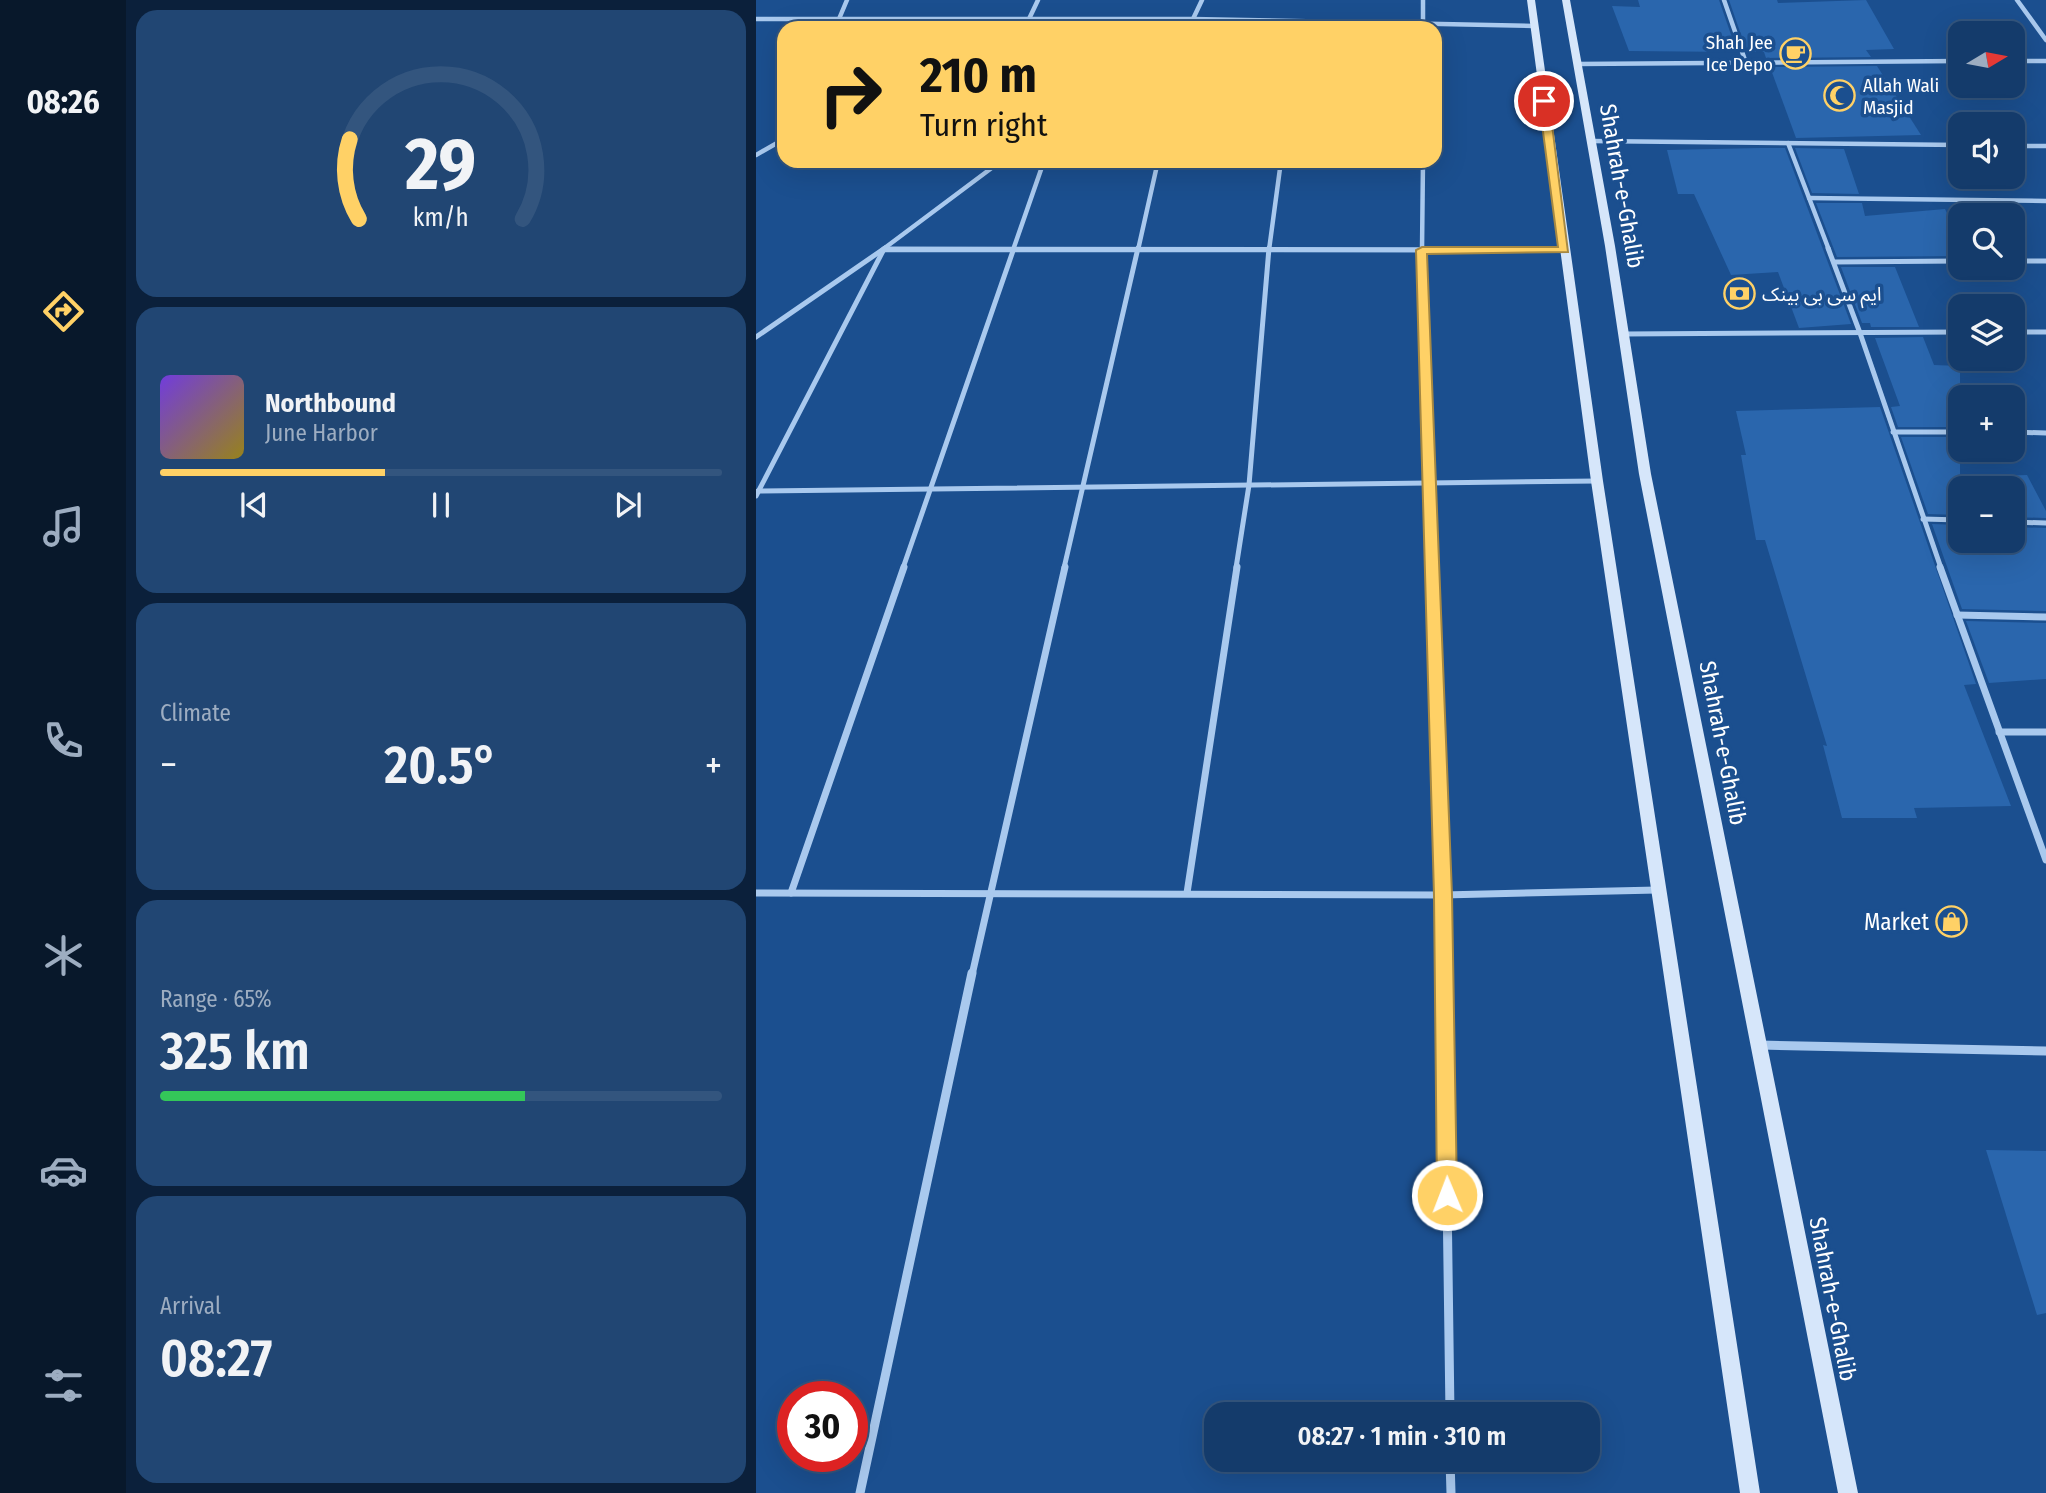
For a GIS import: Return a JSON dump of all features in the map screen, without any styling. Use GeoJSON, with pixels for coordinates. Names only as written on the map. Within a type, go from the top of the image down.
{"type":"FeatureCollection","features":[{"type":"Feature","properties":{"kind":"main road"},"geometry":{"type":"LineString","coordinates":[[1531,0],[1597,481],[1750,1493]]}},
{"type":"Feature","properties":{"kind":"main road","name":"Shahrah-e-Ghalib"},"geometry":{"type":"LineString","coordinates":[[1566,0],[1646,474],[1848,1493]]}},
{"type":"Feature","properties":{"kind":"street"},"geometry":{"type":"LineString","coordinates":[[839,19],[847,0]]}},
{"type":"Feature","properties":{"kind":"street"},"geometry":{"type":"LineString","coordinates":[[1029,19],[1038,0]]}},
{"type":"Feature","properties":{"kind":"street"},"geometry":{"type":"LineString","coordinates":[[1190,21],[1202,0]]}},
{"type":"Feature","properties":{"kind":"street"},"geometry":{"type":"LineString","coordinates":[[1423,0],[1423,21]]}},
{"type":"Feature","properties":{"kind":"street"},"geometry":{"type":"LineString","coordinates":[[1724,0],[1746,63]]}},
{"type":"Feature","properties":{"kind":"street"},"geometry":{"type":"LineString","coordinates":[[2017,0],[2046,40]]}},
{"type":"Feature","properties":{"kind":"street"},"geometry":{"type":"LineString","coordinates":[[756,19],[1270,21]]}},
{"type":"Feature","properties":{"kind":"street"},"geometry":{"type":"LineString","coordinates":[[1442,25],[1534,26]]}},
{"type":"Feature","properties":{"kind":"street"},"geometry":{"type":"LineString","coordinates":[[1577,64],[1948,61]]}},
{"type":"Feature","properties":{"kind":"street"},"geometry":{"type":"LineString","coordinates":[[2025,61],[2046,61]]}},
{"type":"Feature","properties":{"kind":"street"},"geometry":{"type":"LineString","coordinates":[[1591,141],[1948,145]]}},
{"type":"Feature","properties":{"kind":"street"},"geometry":{"type":"LineString","coordinates":[[756,155],[777,143]]}},
{"type":"Feature","properties":{"kind":"street"},"geometry":{"type":"LineString","coordinates":[[1788,143],[1860,332],[1923,519],[2046,860]]}},
{"type":"Feature","properties":{"kind":"street"},"geometry":{"type":"LineString","coordinates":[[2025,146],[2046,146]]}},
{"type":"Feature","properties":{"kind":"street"},"geometry":{"type":"LineString","coordinates":[[756,337],[884,249],[992,168]]}},
{"type":"Feature","properties":{"kind":"street"},"geometry":{"type":"LineString","coordinates":[[791,892],[1042,168]]}},
{"type":"Feature","properties":{"kind":"street"},"geometry":{"type":"LineString","coordinates":[[860,1493],[990,892],[1156,168]]}},
{"type":"Feature","properties":{"kind":"street"},"geometry":{"type":"LineString","coordinates":[[1187,893],[1249,485],[1269,251],[1280,168]]}},
{"type":"Feature","properties":{"kind":"street"},"geometry":{"type":"LineString","coordinates":[[1423,168],[1422,250],[1428,484],[1443,895],[1450,1402]]}},
{"type":"Feature","properties":{"kind":"street"},"geometry":{"type":"LineString","coordinates":[[1809,198],[2046,201]]}},
{"type":"Feature","properties":{"kind":"street"},"geometry":{"type":"LineString","coordinates":[[884,249],[1564,250]]}},
{"type":"Feature","properties":{"kind":"street"},"geometry":{"type":"LineString","coordinates":[[884,249],[757,494],[933,487],[1597,481]]}},
{"type":"Feature","properties":{"kind":"street"},"geometry":{"type":"LineString","coordinates":[[1833,262],[1948,261]]}},
{"type":"Feature","properties":{"kind":"street"},"geometry":{"type":"LineString","coordinates":[[2025,261],[2046,261]]}},
{"type":"Feature","properties":{"kind":"street"},"geometry":{"type":"LineString","coordinates":[[1624,334],[1948,332]]}},
{"type":"Feature","properties":{"kind":"street"},"geometry":{"type":"LineString","coordinates":[[2025,332],[2046,332]]}},
{"type":"Feature","properties":{"kind":"street"},"geometry":{"type":"LineString","coordinates":[[1893,432],[1948,432]]}},
{"type":"Feature","properties":{"kind":"street"},"geometry":{"type":"LineString","coordinates":[[2025,432],[2046,433]]}},
{"type":"Feature","properties":{"kind":"street"},"geometry":{"type":"LineString","coordinates":[[1923,519],[1948,520]]}},
{"type":"Feature","properties":{"kind":"street"},"geometry":{"type":"LineString","coordinates":[[2025,522],[2046,523]]}},
{"type":"Feature","properties":{"kind":"street"},"geometry":{"type":"LineString","coordinates":[[1957,615],[2046,617]]}},
{"type":"Feature","properties":{"kind":"street"},"geometry":{"type":"LineString","coordinates":[[1999,732],[2046,732]]}},
{"type":"Feature","properties":{"kind":"street"},"geometry":{"type":"LineString","coordinates":[[756,893],[1443,895],[1657,890]]}},
{"type":"Feature","properties":{"kind":"street"},"geometry":{"type":"LineString","coordinates":[[1760,1045],[2046,1051]]}},
{"type":"Feature","properties":{"kind":"street"},"geometry":{"type":"LineString","coordinates":[[1450,1472],[1451,1493]]}},
{"type":"Feature","properties":{"kind":"building"},"geometry":{"type":"Polygon","coordinates":[[[1638,0],[1719,0],[1737,52],[1629,51],[1612,6],[1640,7],[1638,0]]]}},
{"type":"Feature","properties":{"kind":"building"},"geometry":{"type":"Polygon","coordinates":[[[1729,0],[1777,0],[1778,3],[1866,0],[1894,49],[1866,50],[1871,57],[1766,58],[1764,52],[1747,52],[1729,0]]]}},
{"type":"Feature","properties":{"kind":"building"},"geometry":{"type":"Polygon","coordinates":[[[1877,66],[1921,135],[1796,138],[1770,67],[1877,66]]]}},
{"type":"Feature","properties":{"kind":"building"},"geometry":{"type":"Polygon","coordinates":[[[1785,148],[1851,324],[1799,328],[1778,272],[1731,275],[1694,194],[1678,194],[1667,150],[1785,148]]]}},
{"type":"Feature","properties":{"kind":"building"},"geometry":{"type":"Polygon","coordinates":[[[1795,148],[1844,149],[1859,194],[1812,193],[1795,148]]]}},
{"type":"Feature","properties":{"kind":"building"},"geometry":{"type":"Polygon","coordinates":[[[1816,203],[1862,203],[1865,216],[1945,209],[1948,215],[1948,256],[1837,257],[1816,203]]]}},
{"type":"Feature","properties":{"kind":"building"},"geometry":{"type":"Polygon","coordinates":[[[1841,267],[1895,267],[1919,327],[1871,327],[1870,323],[1862,323],[1841,267]]]}},
{"type":"Feature","properties":{"kind":"building"},"geometry":{"type":"Polygon","coordinates":[[[1923,337],[1934,365],[1948,366],[1948,371],[1960,371],[1960,385],[1948,385],[1948,427],[1898,427],[1891,407],[1900,406],[1875,338],[1923,337]]]}},
{"type":"Feature","properties":{"kind":"building"},"geometry":{"type":"Polygon","coordinates":[[[1880,407],[1976,684],[1964,685],[2011,806],[1914,808],[1917,818],[1842,818],[1823,745],[1827,746],[1765,540],[1756,540],[1741,455],[1746,455],[1736,411],[1880,407]]]}},
{"type":"Feature","properties":{"kind":"building"},"geometry":{"type":"Polygon","coordinates":[[[1901,437],[1948,437],[1948,462],[1960,462],[1960,476],[1948,476],[1948,515],[1928,514],[1901,437]]]}},
{"type":"Feature","properties":{"kind":"building"},"geometry":{"type":"Polygon","coordinates":[[[2027,475],[2046,511],[2046,518],[2025,517],[2025,476],[1994,476],[2027,475]]]}},
{"type":"Feature","properties":{"kind":"building"},"geometry":{"type":"Polygon","coordinates":[[[1932,524],[1948,525],[1948,553],[2025,553],[2025,527],[2046,528],[2046,611],[1962,609],[1932,524]]]}},
{"type":"Feature","properties":{"kind":"building"},"geometry":{"type":"Polygon","coordinates":[[[1966,621],[2046,623],[2046,679],[1989,683],[1966,621]]]}},
{"type":"Feature","properties":{"kind":"building"},"geometry":{"type":"Polygon","coordinates":[[[1986,1150],[2046,1151],[2046,1313],[2037,1315],[1986,1150]]]}},
{"type":"Feature","properties":{"kind":"place","name":"Shah Jee Ice Depo"},"geometry":{"type":"Point","coordinates":[1796,53]}},
{"type":"Feature","properties":{"kind":"place","name":"Allah Wali Masjid"},"geometry":{"type":"Point","coordinates":[1840,96]}},
{"type":"Feature","properties":{"kind":"place","name":"ایم سی بی بینک"},"geometry":{"type":"Point","coordinates":[1739,294]}},
{"type":"Feature","properties":{"kind":"place","name":"Market"},"geometry":{"type":"Point","coordinates":[1952,922]}},
{"type":"Feature","properties":{"kind":"route"},"geometry":{"type":"LineString","coordinates":[[1447,1195],[1443,895],[1422,250],[1564,250],[1544,101]]}}]}
